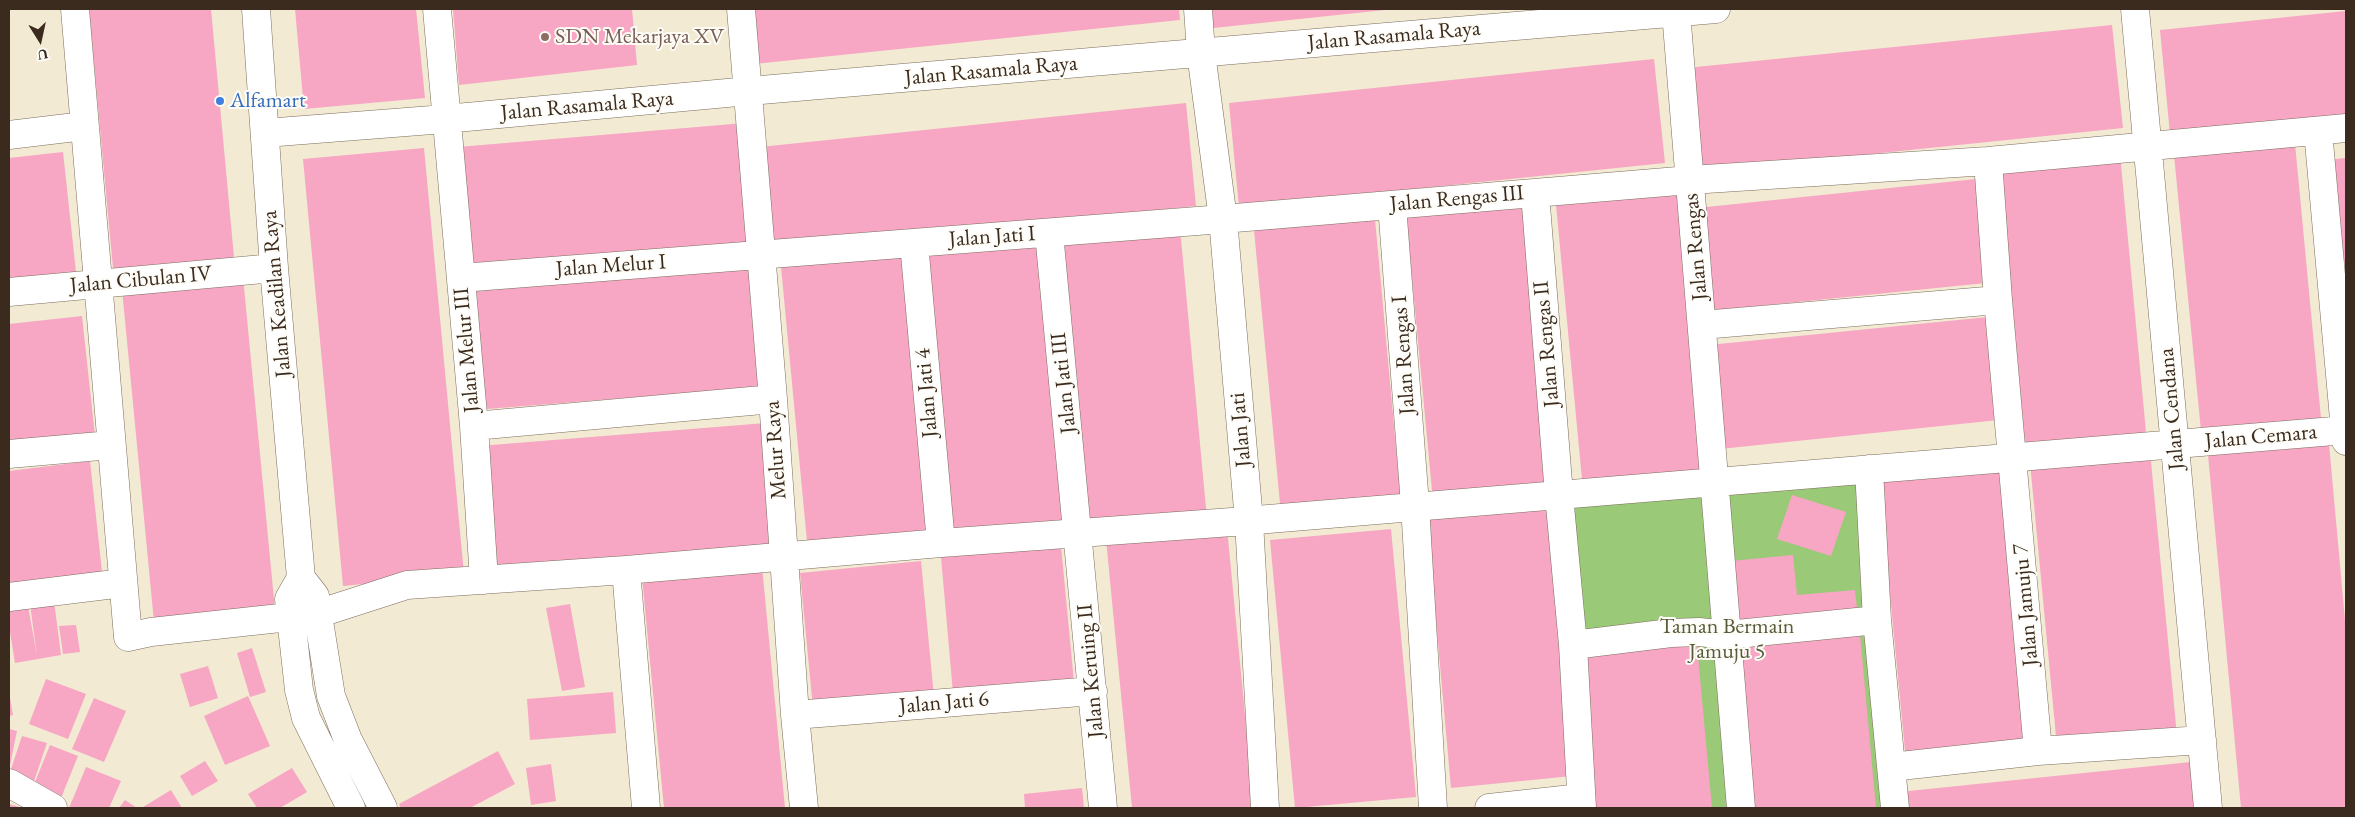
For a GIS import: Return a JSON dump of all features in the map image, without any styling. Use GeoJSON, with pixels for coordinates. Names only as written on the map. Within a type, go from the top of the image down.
{"type":"FeatureCollection","features":[{"type":"Feature","properties":{"kind":"street"},"geometry":{"type":"LineString","coordinates":[[9,597],[123,583],[75,9]]}},
{"type":"Feature","properties":{"kind":"street","name":"Jalan Keadilan Raya"},"geometry":{"type":"LineString","coordinates":[[256,9],[274,268],[301,578],[315,596],[304,616]]}},
{"type":"Feature","properties":{"kind":"street","name":"Jalan Melur III"},"geometry":{"type":"LineString","coordinates":[[437,9],[474,426],[484,580]]}},
{"type":"Feature","properties":{"kind":"street","name":"Melur Raya"},"geometry":{"type":"LineString","coordinates":[[741,9],[773,399],[795,715],[804,808]]}},
{"type":"Feature","properties":{"kind":"street","name":"Jalan Jati"},"geometry":{"type":"LineString","coordinates":[[1198,9],[1201,53],[1223,219],[1248,521],[1265,808]]}},
{"type":"Feature","properties":{"kind":"street","name":"Jalan Rasamala Raya"},"geometry":{"type":"LineString","coordinates":[[266,132],[446,119],[1669,11],[1716,9]]}},
{"type":"Feature","properties":{"kind":"street","name":"Jalan Cendana"},"geometry":{"type":"LineString","coordinates":[[2135,9],[2208,808]]}},
{"type":"Feature","properties":{"kind":"street","name":"Jalan Rengas"},"geometry":{"type":"LineString","coordinates":[[1669,11],[1690,180],[1741,808]]}},
{"type":"Feature","properties":{"kind":"street"},"geometry":{"type":"LineString","coordinates":[[9,135],[84,126]]}},
{"type":"Feature","properties":{"kind":"street","name":"Jalan Rengas III"},"geometry":{"type":"LineString","coordinates":[[1223,219],[1690,180],[1988,161],[2346,128]]}},
{"type":"Feature","properties":{"kind":"street"},"geometry":{"type":"LineString","coordinates":[[2318,131],[2339,272],[2346,434]]}},
{"type":"Feature","properties":{"kind":"street","name":"Jalan Jamuju 7"},"geometry":{"type":"LineString","coordinates":[[1988,161],[1998,300],[2038,751]]}},
{"type":"Feature","properties":{"kind":"street","name":"Jalan Rengas II"},"geometry":{"type":"LineString","coordinates":[[1535,193],[1573,645],[1582,803]]}},
{"type":"Feature","properties":{"kind":"street","name":"Jalan Rengas I"},"geometry":{"type":"LineString","coordinates":[[1392,205],[1416,506],[1433,808]]}},
{"type":"Feature","properties":{"kind":"street","name":"Jalan Jati I"},"geometry":{"type":"LineString","coordinates":[[760,254],[1223,219]]}},
{"type":"Feature","properties":{"kind":"street","name":"Jalan Jati III"},"geometry":{"type":"LineString","coordinates":[[1049,232],[1079,533]]}},
{"type":"Feature","properties":{"kind":"street","name":"Jalan Jati 4"},"geometry":{"type":"LineString","coordinates":[[914,242],[941,543]]}},
{"type":"Feature","properties":{"kind":"street","name":"Jalan Melur I"},"geometry":{"type":"LineString","coordinates":[[461,278],[760,254]]}},
{"type":"Feature","properties":{"kind":"street","name":"Jalan Cibulan IV"},"geometry":{"type":"LineString","coordinates":[[9,292],[274,268]]}},
{"type":"Feature","properties":{"kind":"street"},"geometry":{"type":"LineString","coordinates":[[1702,325],[1998,300]]}},
{"type":"Feature","properties":{"kind":"street"},"geometry":{"type":"LineString","coordinates":[[474,426],[773,399]]}},
{"type":"Feature","properties":{"kind":"street","name":"Jalan Cemara"},"geometry":{"type":"LineString","coordinates":[[123,583],[128,637],[151,632],[304,616],[407,585],[626,570],[941,543],[1248,521],[2175,444],[2346,434]]}},
{"type":"Feature","properties":{"kind":"street"},"geometry":{"type":"LineString","coordinates":[[9,454],[111,445]]}},
{"type":"Feature","properties":{"kind":"street"},"geometry":{"type":"LineString","coordinates":[[1869,469],[1877,620],[1895,808]]}},
{"type":"Feature","properties":{"kind":"street","name":"Jalan Keruing II"},"geometry":{"type":"LineString","coordinates":[[1079,533],[1103,808]]}},
{"type":"Feature","properties":{"kind":"street"},"geometry":{"type":"LineString","coordinates":[[626,570],[646,808]]}},
{"type":"Feature","properties":{"kind":"street"},"geometry":{"type":"LineString","coordinates":[[304,616],[299,690],[306,718],[351,808]]}},
{"type":"Feature","properties":{"kind":"street"},"geometry":{"type":"LineString","coordinates":[[304,616],[348,740],[383,808]]}},
{"type":"Feature","properties":{"kind":"street"},"geometry":{"type":"LineString","coordinates":[[1573,645],[1671,633],[1699,632],[1727,635],[1877,620]]}},
{"type":"Feature","properties":{"kind":"street","name":"Jalan Jati 6"},"geometry":{"type":"LineString","coordinates":[[795,715],[1093,691]]}},
{"type":"Feature","properties":{"kind":"street"},"geometry":{"type":"LineString","coordinates":[[1891,767],[2038,751],[2202,740]]}},
{"type":"Feature","properties":{"kind":"street"},"geometry":{"type":"LineString","coordinates":[[9,783],[53,808]]}},
{"type":"Feature","properties":{"kind":"street"},"geometry":{"type":"LineString","coordinates":[[1489,808],[1582,803]]}},
{"type":"Feature","properties":{"kind":"green space","name":"Taman Bermain Jamuju 5"},"geometry":{"type":"Polygon","coordinates":[[[1869,469],[1898,808],[1586,808],[1559,495],[1869,469]]]}},
{"type":"Feature","properties":{"kind":"building"},"geometry":{"type":"Polygon","coordinates":[[[89,9],[211,9],[235,268],[114,279],[89,9]]]}},
{"type":"Feature","properties":{"kind":"building"},"geometry":{"type":"Polygon","coordinates":[[[295,9],[416,9],[425,98],[304,109],[295,9]]]}},
{"type":"Feature","properties":{"kind":"building","name":"SDN Mekarjaya XV"},"geometry":{"type":"Polygon","coordinates":[[[453,9],[632,9],[637,65],[459,85],[453,9]]]}},
{"type":"Feature","properties":{"kind":"building"},"geometry":{"type":"Polygon","coordinates":[[[748,9],[1179,9],[1180,20],[754,64],[748,9]]]}},
{"type":"Feature","properties":{"kind":"building"},"geometry":{"type":"Polygon","coordinates":[[[1202,9],[1385,9],[1385,10],[1204,29],[1202,9]]]}},
{"type":"Feature","properties":{"kind":"building"},"geometry":{"type":"Polygon","coordinates":[[[2346,11],[2346,116],[2170,134],[2160,30],[2346,11]]]}},
{"type":"Feature","properties":{"kind":"building"},"geometry":{"type":"Polygon","coordinates":[[[2112,25],[2123,128],[1697,172],[1686,68],[2112,25]]]}},
{"type":"Feature","properties":{"kind":"building"},"geometry":{"type":"Polygon","coordinates":[[[1654,59],[1665,163],[1239,207],[1229,103],[1654,59]]]}},
{"type":"Feature","properties":{"kind":"building"},"geometry":{"type":"Polygon","coordinates":[[[1186,103],[1196,206],[770,250],[760,147],[1186,103]]]}},
{"type":"Feature","properties":{"kind":"building"},"geometry":{"type":"Polygon","coordinates":[[[745,123],[754,247],[468,270],[458,147],[745,123]]]}},
{"type":"Feature","properties":{"kind":"building"},"geometry":{"type":"Polygon","coordinates":[[[2294,133],[2322,429],[2202,441],[2173,145],[2294,133]]]}},
{"type":"Feature","properties":{"kind":"building"},"geometry":{"type":"Polygon","coordinates":[[[424,148],[464,574],[343,586],[303,159],[424,148]]]}},
{"type":"Feature","properties":{"kind":"building"},"geometry":{"type":"Polygon","coordinates":[[[63,152],[76,272],[9,280],[9,158],[63,152]]]}},
{"type":"Feature","properties":{"kind":"building"},"geometry":{"type":"Polygon","coordinates":[[[2120,154],[2147,443],[2026,455],[2000,165],[2120,154]]]}},
{"type":"Feature","properties":{"kind":"building"},"geometry":{"type":"Polygon","coordinates":[[[2346,158],[2346,262],[2334,264],[2324,160],[2346,158]]]}},
{"type":"Feature","properties":{"kind":"building"},"geometry":{"type":"Polygon","coordinates":[[[1986,178],[1996,282],[1708,311],[1697,208],[1986,178]]]}},
{"type":"Feature","properties":{"kind":"building"},"geometry":{"type":"Polygon","coordinates":[[[1676,183],[1704,479],[1583,490],[1555,194],[1676,183]]]}},
{"type":"Feature","properties":{"kind":"building"},"geometry":{"type":"Polygon","coordinates":[[[1527,202],[1554,490],[1433,501],[1406,214],[1527,202]]]}},
{"type":"Feature","properties":{"kind":"building"},"geometry":{"type":"Polygon","coordinates":[[[1375,219],[1401,502],[1281,514],[1254,230],[1375,219]]]}},
{"type":"Feature","properties":{"kind":"building"},"geometry":{"type":"Polygon","coordinates":[[[1180,228],[1207,519],[1087,529],[1059,239],[1180,228]]]}},
{"type":"Feature","properties":{"kind":"building"},"geometry":{"type":"Polygon","coordinates":[[[1039,234],[1065,528],[946,537],[918,246],[1039,234]]]}},
{"type":"Feature","properties":{"kind":"building"},"geometry":{"type":"Polygon","coordinates":[[[901,244],[929,541],[808,552],[780,256],[901,244]]]}},
{"type":"Feature","properties":{"kind":"building"},"geometry":{"type":"Polygon","coordinates":[[[752,263],[761,387],[475,410],[465,286],[752,263]]]}},
{"type":"Feature","properties":{"kind":"building"},"geometry":{"type":"Polygon","coordinates":[[[243,277],[275,610],[154,622],[122,289],[243,277]]]}},
{"type":"Feature","properties":{"kind":"building"},"geometry":{"type":"Polygon","coordinates":[[[82,316],[95,436],[9,446],[9,324],[82,316]]]}},
{"type":"Feature","properties":{"kind":"building"},"geometry":{"type":"Polygon","coordinates":[[[1998,316],[2008,419],[1720,449],[1709,345],[1998,316]]]}},
{"type":"Feature","properties":{"kind":"building"},"geometry":{"type":"Polygon","coordinates":[[[766,423],[775,546],[489,569],[479,446],[766,423]]]}},
{"type":"Feature","properties":{"kind":"building"},"geometry":{"type":"Polygon","coordinates":[[[2329,444],[2346,631],[2346,808],[2241,808],[2208,455],[2329,444]]]}},
{"type":"Feature","properties":{"kind":"building"},"geometry":{"type":"Polygon","coordinates":[[[2150,451],[2177,736],[2057,747],[2030,462],[2150,451]]]}},
{"type":"Feature","properties":{"kind":"building"},"geometry":{"type":"Polygon","coordinates":[[[90,461],[103,581],[9,592],[9,471],[90,461]]]}},
{"type":"Feature","properties":{"kind":"building"},"geometry":{"type":"Polygon","coordinates":[[[1999,467],[2026,749],[1906,761],[1879,479],[1999,467]]]}},
{"type":"Feature","properties":{"kind":"building"},"geometry":{"type":"Polygon","coordinates":[[[1792,495],[1846,512],[1831,556],[1777,539],[1792,495]]]}},
{"type":"Feature","properties":{"kind":"building"},"geometry":{"type":"Polygon","coordinates":[[[1547,508],[1572,776],[1451,788],[1427,520],[1547,508]]]}},
{"type":"Feature","properties":{"kind":"building"},"geometry":{"type":"Polygon","coordinates":[[[1227,528],[1254,808],[1132,808],[1106,539],[1227,528]]]}},
{"type":"Feature","properties":{"kind":"building"},"geometry":{"type":"Polygon","coordinates":[[[1391,529],[1416,797],[1295,808],[1270,540],[1391,529]]]}},
{"type":"Feature","properties":{"kind":"building"},"geometry":{"type":"Polygon","coordinates":[[[1061,546],[1074,682],[953,693],[941,557],[1061,546]]]}},
{"type":"Feature","properties":{"kind":"building"},"geometry":{"type":"Polygon","coordinates":[[[1793,555],[1797,595],[1855,590],[1858,618],[1737,630],[1731,561],[1793,555]]]}},
{"type":"Feature","properties":{"kind":"building"},"geometry":{"type":"Polygon","coordinates":[[[921,561],[934,697],[813,708],[800,573],[921,561]]]}},
{"type":"Feature","properties":{"kind":"building"},"geometry":{"type":"Polygon","coordinates":[[[762,566],[785,808],[664,808],[642,577],[762,566]]]}},
{"type":"Feature","properties":{"kind":"building"},"geometry":{"type":"Polygon","coordinates":[[[54,601],[61,655],[15,663],[9,626],[9,609],[28,606],[37,656],[30,604],[54,601]]]}},
{"type":"Feature","properties":{"kind":"building"},"geometry":{"type":"Polygon","coordinates":[[[570,604],[585,687],[562,691],[546,608],[570,604]]]}},
{"type":"Feature","properties":{"kind":"building"},"geometry":{"type":"Polygon","coordinates":[[[1859,623],[1876,808],[1754,808],[1738,635],[1859,623]]]}},
{"type":"Feature","properties":{"kind":"building"},"geometry":{"type":"Polygon","coordinates":[[[76,625],[80,652],[63,654],[59,626],[76,625]]]}},
{"type":"Feature","properties":{"kind":"building"},"geometry":{"type":"Polygon","coordinates":[[[1696,634],[1712,808],[1591,808],[1576,646],[1696,634]]]}},
{"type":"Feature","properties":{"kind":"building"},"geometry":{"type":"Polygon","coordinates":[[[252,648],[266,692],[250,697],[237,653],[252,648]]]}},
{"type":"Feature","properties":{"kind":"building"},"geometry":{"type":"Polygon","coordinates":[[[208,666],[218,698],[190,707],[180,674],[208,666]]]}},
{"type":"Feature","properties":{"kind":"building"},"geometry":{"type":"Polygon","coordinates":[[[46,679],[86,694],[68,739],[29,724],[46,679]]]}},
{"type":"Feature","properties":{"kind":"building"},"geometry":{"type":"Polygon","coordinates":[[[9,692],[13,715],[9,716],[9,692]]]}},
{"type":"Feature","properties":{"kind":"building"},"geometry":{"type":"Polygon","coordinates":[[[613,692],[616,733],[530,740],[527,699],[613,692]]]}},
{"type":"Feature","properties":{"kind":"building"},"geometry":{"type":"Polygon","coordinates":[[[248,696],[270,746],[225,765],[204,716],[248,696]]]}},
{"type":"Feature","properties":{"kind":"building"},"geometry":{"type":"Polygon","coordinates":[[[94,698],[126,711],[104,762],[72,749],[94,698]]]}},
{"type":"Feature","properties":{"kind":"building"},"geometry":{"type":"Polygon","coordinates":[[[9,729],[17,731],[10,765],[9,765],[9,729]]]}},
{"type":"Feature","properties":{"kind":"building"},"geometry":{"type":"Polygon","coordinates":[[[22,736],[47,743],[32,787],[9,775],[22,736]]]}},
{"type":"Feature","properties":{"kind":"building"},"geometry":{"type":"Polygon","coordinates":[[[50,745],[78,756],[59,803],[31,792],[50,745]]]}},
{"type":"Feature","properties":{"kind":"building"},"geometry":{"type":"Polygon","coordinates":[[[498,751],[515,784],[470,808],[401,808],[399,804],[498,751]]]}},
{"type":"Feature","properties":{"kind":"building"},"geometry":{"type":"Polygon","coordinates":[[[205,761],[218,781],[192,796],[180,776],[205,761]]]}},
{"type":"Feature","properties":{"kind":"building"},"geometry":{"type":"Polygon","coordinates":[[[2191,762],[2196,808],[1900,808],[1899,792],[2191,762]]]}},
{"type":"Feature","properties":{"kind":"building"},"geometry":{"type":"Polygon","coordinates":[[[551,764],[556,801],[531,805],[526,768],[551,764]]]}},
{"type":"Feature","properties":{"kind":"building"},"geometry":{"type":"Polygon","coordinates":[[[86,767],[121,781],[109,808],[69,808],[86,767]]]}},
{"type":"Feature","properties":{"kind":"building"},"geometry":{"type":"Polygon","coordinates":[[[292,768],[307,792],[280,808],[257,808],[248,794],[292,768]]]}},
{"type":"Feature","properties":{"kind":"building"},"geometry":{"type":"Polygon","coordinates":[[[1082,788],[1084,808],[1025,808],[1024,794],[1082,788]]]}},
{"type":"Feature","properties":{"kind":"building"},"geometry":{"type":"Polygon","coordinates":[[[171,790],[182,808],[143,807],[171,790]]]}},
{"type":"Feature","properties":{"kind":"building"},"geometry":{"type":"Polygon","coordinates":[[[125,800],[137,808],[119,808],[125,800]]]}},
{"type":"Feature","properties":{"kind":"building"},"geometry":{"type":"Polygon","coordinates":[[[9,804],[23,808],[9,808],[9,804]]]}},
{"type":"Feature","properties":{"kind":"place","name":"SDN Mekarjaya XV"},"geometry":{"type":"Point","coordinates":[545,37]}},
{"type":"Feature","properties":{"kind":"place","name":"Alfamart"},"geometry":{"type":"Point","coordinates":[220,101]}}]}
